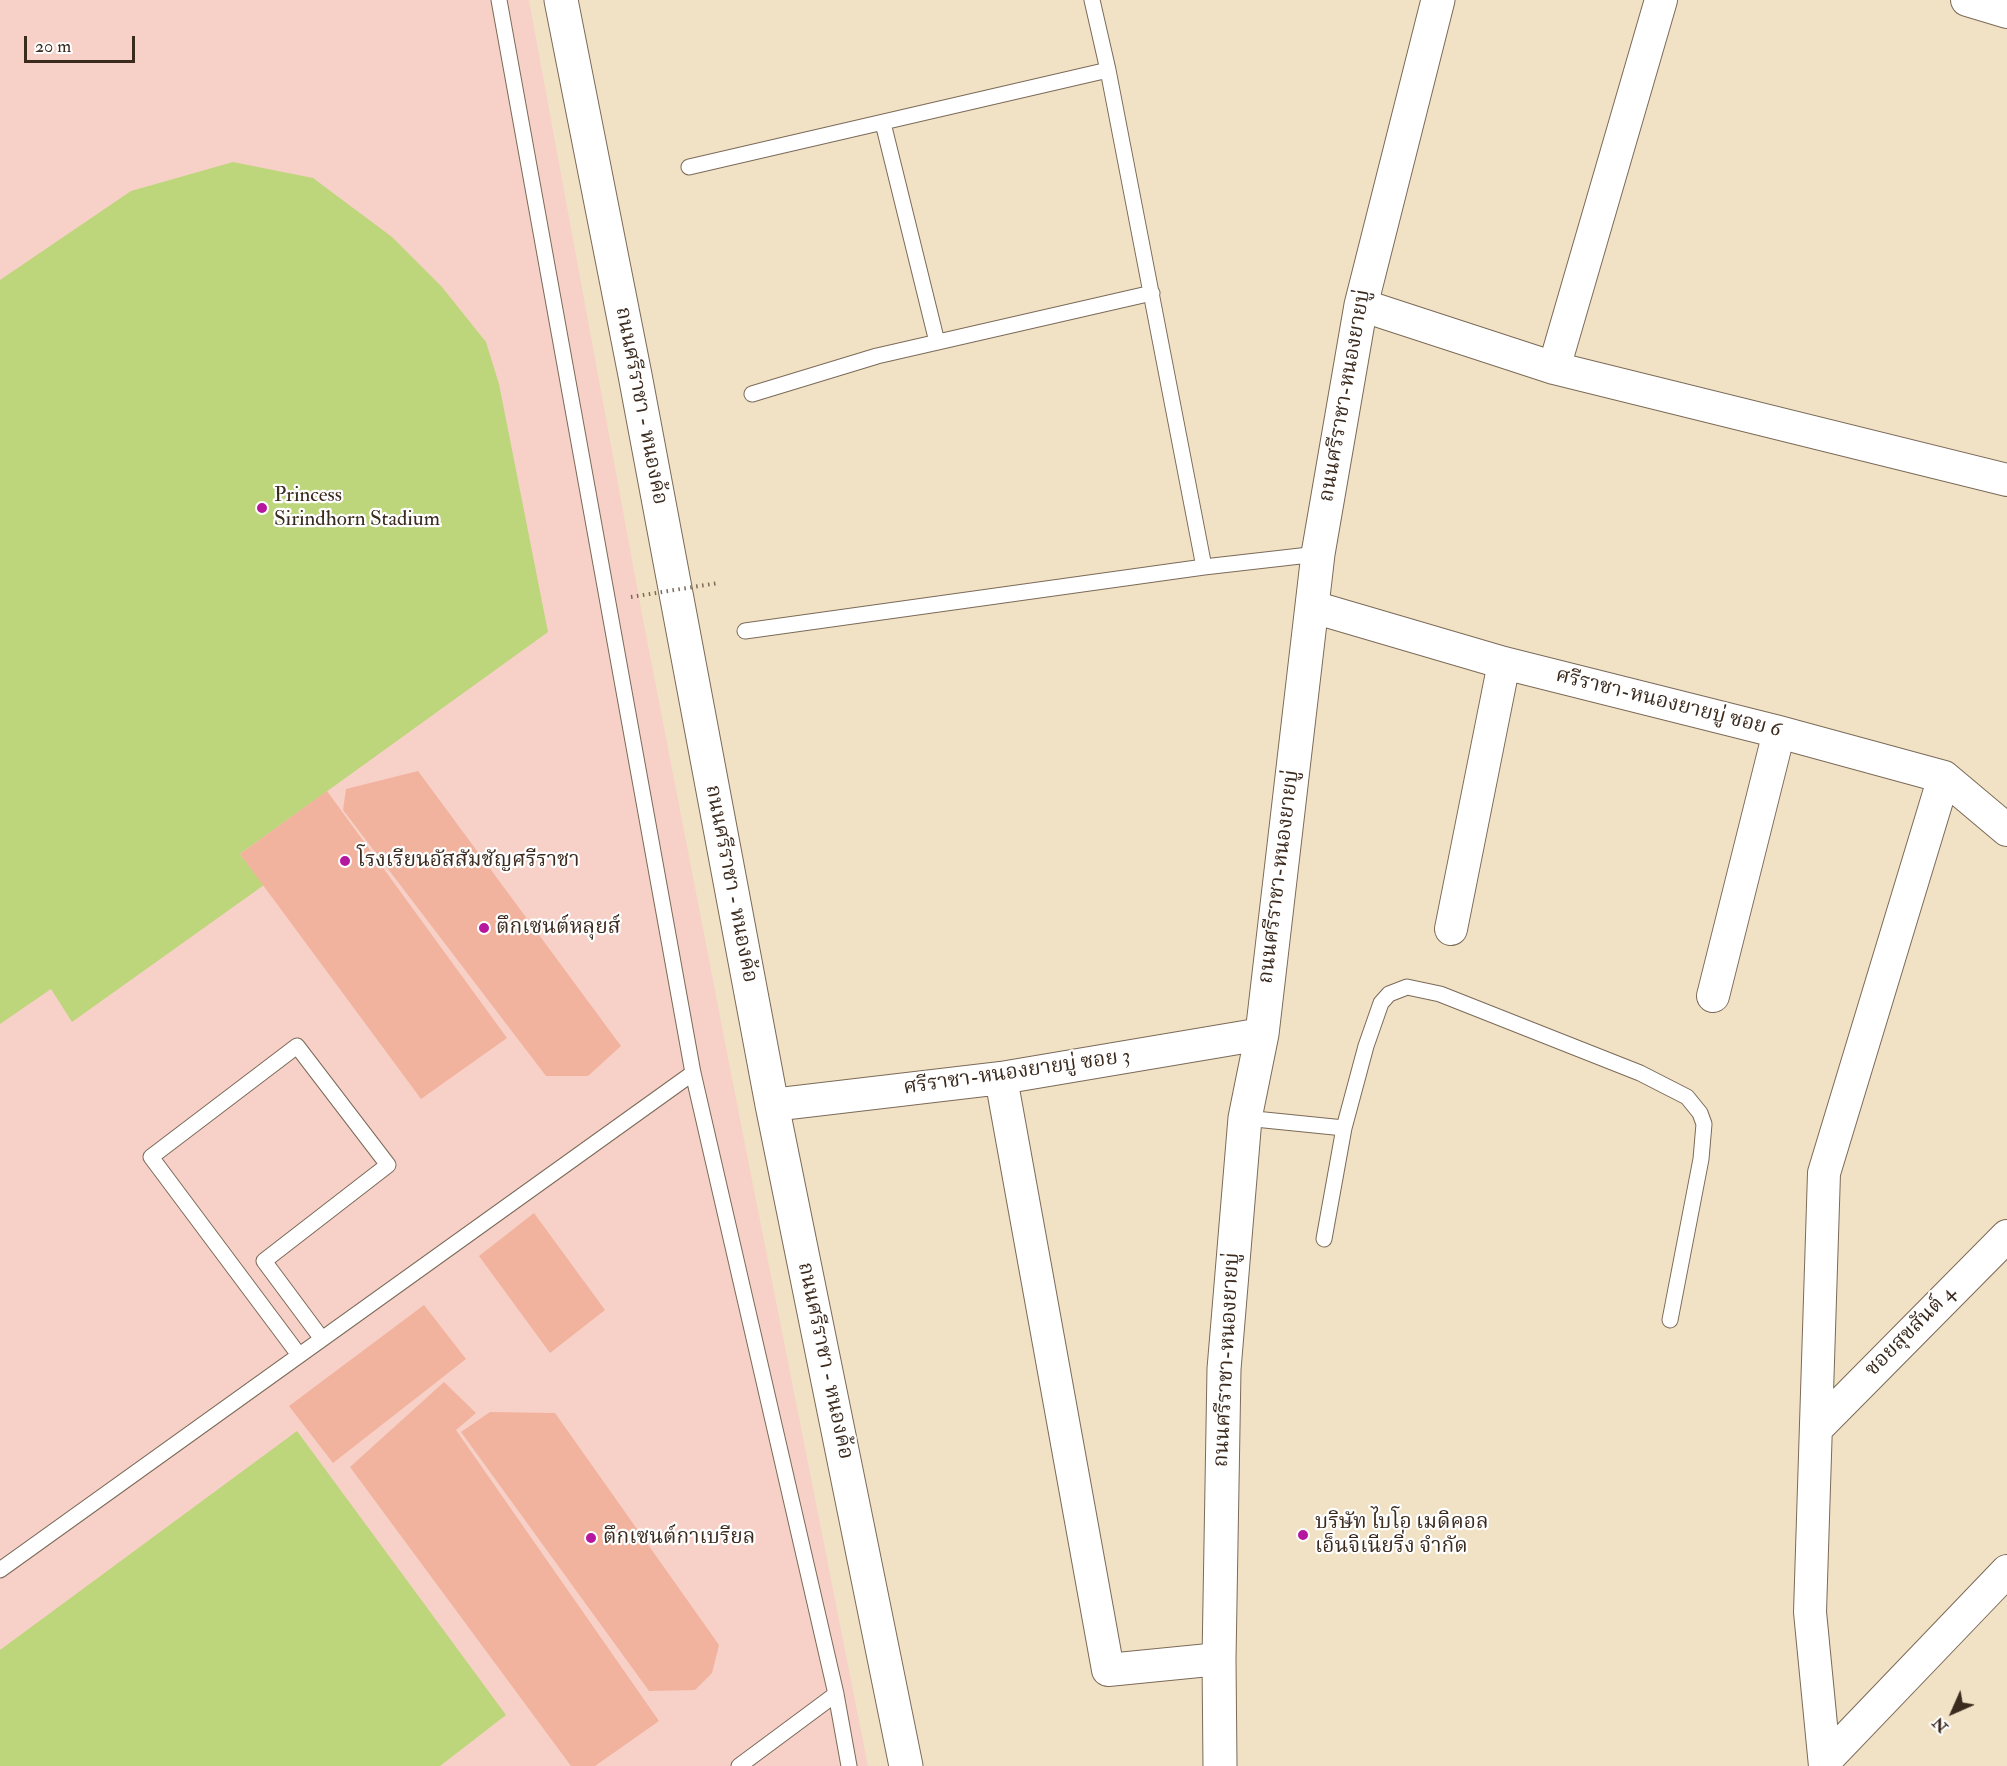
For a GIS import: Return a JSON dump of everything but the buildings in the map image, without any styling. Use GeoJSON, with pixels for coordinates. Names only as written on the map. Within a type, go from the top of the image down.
{"type":"FeatureCollection","features":[{"type":"Feature","properties":{"kind":"main road","name":"ถนนศรีราชา - หนองค้อ"},"geometry":{"type":"LineString","coordinates":[[561,0],[637,386],[771,1105],[906,1766]]}},
{"type":"Feature","properties":{"kind":"main road","name":"ถนนศรีราชา-หนองยายบู่"},"geometry":{"type":"LineString","coordinates":[[1224,1765],[1219,1659],[1224,1369],[1245,1118],[1262,1034],[1318,554],[1360,305],[1438,0]]}},
{"type":"Feature","properties":{"kind":"street"},"geometry":{"type":"LineString","coordinates":[[1554,368],[1661,0]]}},
{"type":"Feature","properties":{"kind":"street"},"geometry":{"type":"LineString","coordinates":[[1967,0],[2007,12]]}},
{"type":"Feature","properties":{"kind":"street"},"geometry":{"type":"LineString","coordinates":[[1360,305],[1554,368],[2007,480]]}},
{"type":"Feature","properties":{"kind":"street","name":"ศรีราชา-หนองยายบู่ ซอย 6"},"geometry":{"type":"LineString","coordinates":[[1313,607],[1504,663],[1779,732],[1944,777],[2007,830]]}},
{"type":"Feature","properties":{"kind":"street"},"geometry":{"type":"LineString","coordinates":[[1451,929],[1504,663]]}},
{"type":"Feature","properties":{"kind":"street"},"geometry":{"type":"LineString","coordinates":[[1713,996],[1779,732]]}},
{"type":"Feature","properties":{"kind":"street"},"geometry":{"type":"LineString","coordinates":[[1825,1764],[1810,1612],[1824,1173],[1944,777]]}},
{"type":"Feature","properties":{"kind":"street","name":"ศรีราชา-หนองยายบู่ ซอย 3"},"geometry":{"type":"LineString","coordinates":[[771,1105],[1001,1078],[1262,1034]]}},
{"type":"Feature","properties":{"kind":"street"},"geometry":{"type":"LineString","coordinates":[[1001,1078],[1108,1670],[1219,1659]]}},
{"type":"Feature","properties":{"kind":"street","name":"ซอยสุขสันต์ 4"},"geometry":{"type":"LineString","coordinates":[[1816,1429],[2007,1236]]}},
{"type":"Feature","properties":{"kind":"street"},"geometry":{"type":"LineString","coordinates":[[1825,1764],[2007,1571]]}},
{"type":"Feature","properties":{"kind":"lane"},"geometry":{"type":"LineString","coordinates":[[499,0],[693,1073],[836,1694],[849,1766]]}},
{"type":"Feature","properties":{"kind":"lane"},"geometry":{"type":"LineString","coordinates":[[1092,0],[1152,293],[1204,567]]}},
{"type":"Feature","properties":{"kind":"lane"},"geometry":{"type":"LineString","coordinates":[[688,167],[1107,70]]}},
{"type":"Feature","properties":{"kind":"lane"},"geometry":{"type":"LineString","coordinates":[[882,123],[938,342]]}},
{"type":"Feature","properties":{"kind":"lane"},"geometry":{"type":"LineString","coordinates":[[752,394],[877,356],[1152,293]]}},
{"type":"Feature","properties":{"kind":"lane"},"geometry":{"type":"LineString","coordinates":[[745,631],[1204,567],[1318,554]]}},
{"type":"Feature","properties":{"kind":"lane"},"geometry":{"type":"LineString","coordinates":[[1324,1239],[1344,1128],[1366,1046],[1382,1003],[1389,994],[1407,987],[1440,994],[1640,1073],[1687,1097],[1700,1113],[1704,1124],[1701,1158],[1670,1320]]}},
{"type":"Feature","properties":{"kind":"lane"},"geometry":{"type":"LineString","coordinates":[[299,1355],[151,1157],[297,1046],[388,1165],[264,1261],[322,1339]]}},
{"type":"Feature","properties":{"kind":"lane"},"geometry":{"type":"LineString","coordinates":[[0,1570],[693,1073]]}},
{"type":"Feature","properties":{"kind":"lane"},"geometry":{"type":"LineString","coordinates":[[1245,1118],[1344,1128]]}},
{"type":"Feature","properties":{"kind":"lane"},"geometry":{"type":"LineString","coordinates":[[740,1766],[836,1694]]}},
{"type":"Feature","properties":{"kind":"path"},"geometry":{"type":"LineString","coordinates":[[631,597],[718,583]]}},
{"type":"Feature","properties":{"kind":"shaded area","name":"โรงเรียนอัสสัมชัญศรีราชา"},"geometry":{"type":"Polygon","coordinates":[[[0,0],[529,0],[642,614],[868,1766],[0,1766],[0,0]]]}},
{"type":"Feature","properties":{"kind":"green space","name":"Princess Sirindhorn Stadium"},"geometry":{"type":"Polygon","coordinates":[[[233,162],[313,178],[392,237],[442,287],[486,342],[499,384],[548,632],[240,854],[264,885],[72,1022],[51,989],[0,1024],[0,280],[131,191],[233,162]]]}},
{"type":"Feature","properties":{"kind":"green space"},"geometry":{"type":"Polygon","coordinates":[[[297,1431],[506,1715],[440,1766],[0,1766],[0,1650],[297,1431]]]}},
{"type":"Feature","properties":{"kind":"place","name":"Princess Sirindhorn Stadium"},"geometry":{"type":"Point","coordinates":[262,508]}},
{"type":"Feature","properties":{"kind":"place","name":"โรงเรียนอัสสัมชัญศรีราชา"},"geometry":{"type":"Point","coordinates":[345,861]}},
{"type":"Feature","properties":{"kind":"place","name":"ตึกเซนต์หลุยส์"},"geometry":{"type":"Point","coordinates":[484,928]}},
{"type":"Feature","properties":{"kind":"place","name":"บริษัท ไบโอ เมดิคอล เอ็นจิเนียริ่ง จำกัด"},"geometry":{"type":"Point","coordinates":[1303,1535]}},
{"type":"Feature","properties":{"kind":"place","name":"ตึกเซนต์กาเบรียล"},"geometry":{"type":"Point","coordinates":[591,1538]}}]}
